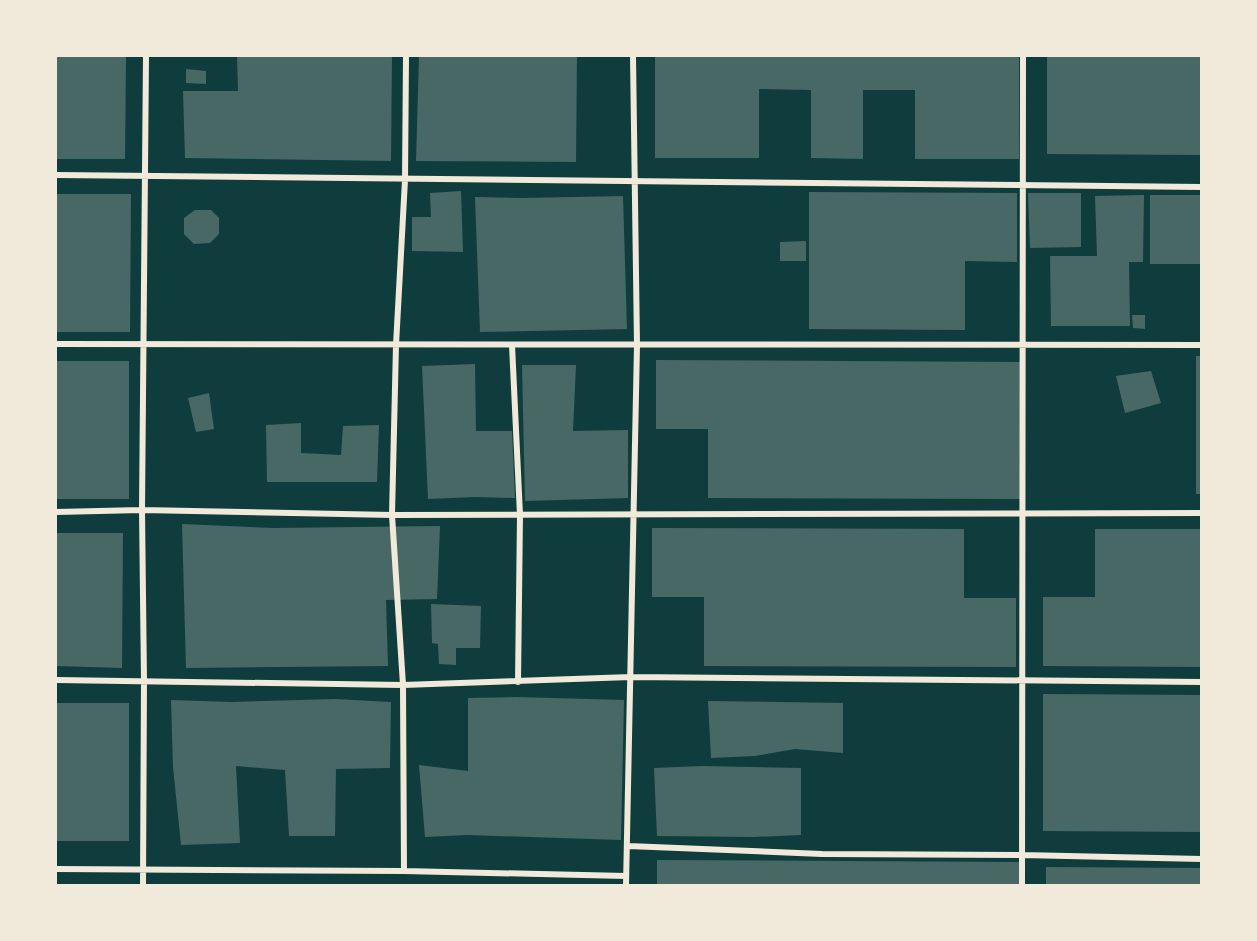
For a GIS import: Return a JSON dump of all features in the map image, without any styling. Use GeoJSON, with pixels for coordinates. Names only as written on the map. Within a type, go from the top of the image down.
{"type":"FeatureCollection","features":[{"type":"Feature","properties":{"kind":"street"},"geometry":{"type":"LineString","coordinates":[[143,885],[142,510],[146,56]]}},
{"type":"Feature","properties":{"kind":"street"},"geometry":{"type":"LineString","coordinates":[[404,872],[403,684],[392,515],[396,345],[405,180],[406,56]]}},
{"type":"Feature","properties":{"kind":"street"},"geometry":{"type":"LineString","coordinates":[[626,885],[637,345],[633,56]]}},
{"type":"Feature","properties":{"kind":"street"},"geometry":{"type":"LineString","coordinates":[[1022,885],[1023,56]]}},
{"type":"Feature","properties":{"kind":"street"},"geometry":{"type":"LineString","coordinates":[[56,175],[1202,187]]}},
{"type":"Feature","properties":{"kind":"street"},"geometry":{"type":"LineString","coordinates":[[56,344],[1202,345]]}},
{"type":"Feature","properties":{"kind":"street"},"geometry":{"type":"LineString","coordinates":[[512,345],[520,514],[518,682]]}},
{"type":"Feature","properties":{"kind":"street"},"geometry":{"type":"LineString","coordinates":[[56,512],[142,510],[392,515],[1202,513]]}},
{"type":"Feature","properties":{"kind":"street"},"geometry":{"type":"LineString","coordinates":[[56,680],[403,684],[631,677],[1202,682]]}},
{"type":"Feature","properties":{"kind":"street"},"geometry":{"type":"LineString","coordinates":[[628,846],[822,854],[1202,859]]}},
{"type":"Feature","properties":{"kind":"street"},"geometry":{"type":"LineString","coordinates":[[56,869],[626,876]]}},
{"type":"Feature","properties":{"kind":"building"},"geometry":{"type":"Polygon","coordinates":[[[56,56],[126,56],[125,159],[56,159],[56,56]]]}},
{"type":"Feature","properties":{"kind":"building"},"geometry":{"type":"Polygon","coordinates":[[[237,56],[392,56],[391,161],[185,158],[183,91],[238,91],[237,56]]]}},
{"type":"Feature","properties":{"kind":"building"},"geometry":{"type":"Polygon","coordinates":[[[419,56],[577,56],[576,162],[416,161],[419,56]]]}},
{"type":"Feature","properties":{"kind":"building"},"geometry":{"type":"Polygon","coordinates":[[[655,56],[1019,56],[1019,159],[915,159],[915,90],[863,90],[863,159],[811,158],[811,90],[759,89],[759,158],[655,158],[655,56]]]}},
{"type":"Feature","properties":{"kind":"building"},"geometry":{"type":"Polygon","coordinates":[[[1047,56],[1202,56],[1202,155],[1047,154],[1047,56]]]}},
{"type":"Feature","properties":{"kind":"building"},"geometry":{"type":"Polygon","coordinates":[[[186,69],[206,71],[206,84],[186,83],[186,69]]]}},
{"type":"Feature","properties":{"kind":"building"},"geometry":{"type":"Polygon","coordinates":[[[461,191],[463,252],[412,251],[412,217],[431,217],[430,193],[461,191]]]}},
{"type":"Feature","properties":{"kind":"building"},"geometry":{"type":"Polygon","coordinates":[[[809,192],[1017,193],[1017,262],[965,261],[965,330],[809,329],[809,192]]]}},
{"type":"Feature","properties":{"kind":"building"},"geometry":{"type":"Polygon","coordinates":[[[1028,193],[1081,193],[1081,247],[1030,248],[1028,193]]]}},
{"type":"Feature","properties":{"kind":"building"},"geometry":{"type":"Polygon","coordinates":[[[56,194],[131,194],[130,332],[56,332],[56,194]]]}},
{"type":"Feature","properties":{"kind":"building"},"geometry":{"type":"Polygon","coordinates":[[[1144,195],[1143,262],[1129,262],[1130,326],[1051,326],[1050,256],[1097,256],[1095,196],[1144,195]]]}},
{"type":"Feature","properties":{"kind":"building"},"geometry":{"type":"Polygon","coordinates":[[[1150,195],[1202,195],[1202,264],[1150,264],[1150,195]]]}},
{"type":"Feature","properties":{"kind":"building"},"geometry":{"type":"Polygon","coordinates":[[[623,196],[627,329],[480,332],[475,197],[623,196]]]}},
{"type":"Feature","properties":{"kind":"building"},"geometry":{"type":"Polygon","coordinates":[[[195,210],[211,210],[219,218],[219,234],[210,243],[194,244],[184,234],[184,218],[195,210]]]}},
{"type":"Feature","properties":{"kind":"building"},"geometry":{"type":"Polygon","coordinates":[[[806,241],[806,261],[780,261],[780,242],[806,241]]]}},
{"type":"Feature","properties":{"kind":"building"},"geometry":{"type":"Polygon","coordinates":[[[1132,315],[1145,315],[1145,329],[1133,328],[1132,315]]]}},
{"type":"Feature","properties":{"kind":"building"},"geometry":{"type":"Polygon","coordinates":[[[1196,356],[1202,356],[1202,494],[1196,494],[1196,356]]]}},
{"type":"Feature","properties":{"kind":"building"},"geometry":{"type":"Polygon","coordinates":[[[656,360],[1020,362],[1020,499],[708,498],[708,429],[656,429],[656,360]]]}},
{"type":"Feature","properties":{"kind":"building"},"geometry":{"type":"Polygon","coordinates":[[[56,361],[129,361],[129,499],[56,499],[56,361]]]}},
{"type":"Feature","properties":{"kind":"building"},"geometry":{"type":"Polygon","coordinates":[[[475,364],[476,431],[512,431],[515,498],[428,499],[422,366],[475,364]]]}},
{"type":"Feature","properties":{"kind":"building"},"geometry":{"type":"Polygon","coordinates":[[[522,365],[576,365],[573,431],[628,430],[628,498],[525,501],[522,365]]]}},
{"type":"Feature","properties":{"kind":"building"},"geometry":{"type":"Polygon","coordinates":[[[1151,371],[1161,403],[1125,413],[1116,376],[1151,371]]]}},
{"type":"Feature","properties":{"kind":"building"},"geometry":{"type":"Polygon","coordinates":[[[209,393],[214,429],[196,432],[188,398],[209,393]]]}},
{"type":"Feature","properties":{"kind":"building"},"geometry":{"type":"Polygon","coordinates":[[[301,423],[301,453],[341,455],[343,426],[379,425],[377,482],[267,482],[266,425],[301,423]]]}},
{"type":"Feature","properties":{"kind":"building"},"geometry":{"type":"Polygon","coordinates":[[[182,524],[274,528],[440,526],[437,599],[386,600],[388,666],[186,668],[182,524]]]}},
{"type":"Feature","properties":{"kind":"building"},"geometry":{"type":"Polygon","coordinates":[[[652,528],[964,529],[964,598],[1016,598],[1016,667],[704,666],[704,597],[652,597],[652,528]]]}},
{"type":"Feature","properties":{"kind":"building"},"geometry":{"type":"Polygon","coordinates":[[[1095,529],[1202,529],[1202,667],[1043,666],[1043,597],[1095,597],[1095,529]]]}},
{"type":"Feature","properties":{"kind":"building"},"geometry":{"type":"Polygon","coordinates":[[[56,533],[123,533],[122,668],[56,666],[56,533]]]}},
{"type":"Feature","properties":{"kind":"building"},"geometry":{"type":"Polygon","coordinates":[[[431,604],[481,606],[480,648],[456,648],[456,665],[439,664],[438,644],[432,643],[431,604]]]}},
{"type":"Feature","properties":{"kind":"building"},"geometry":{"type":"Polygon","coordinates":[[[1043,694],[1202,695],[1202,832],[1043,831],[1043,694]]]}},
{"type":"Feature","properties":{"kind":"building"},"geometry":{"type":"Polygon","coordinates":[[[468,698],[624,700],[621,840],[467,835],[425,837],[419,765],[468,771],[468,698]]]}},
{"type":"Feature","properties":{"kind":"building"},"geometry":{"type":"Polygon","coordinates":[[[335,699],[391,702],[390,768],[336,769],[335,836],[289,836],[285,770],[236,766],[240,843],[181,845],[173,767],[171,700],[232,702],[335,699]]]}},
{"type":"Feature","properties":{"kind":"building"},"geometry":{"type":"Polygon","coordinates":[[[708,701],[843,703],[843,753],[795,749],[755,756],[711,758],[708,701]]]}},
{"type":"Feature","properties":{"kind":"building"},"geometry":{"type":"Polygon","coordinates":[[[56,703],[129,703],[129,841],[56,841],[56,703]]]}},
{"type":"Feature","properties":{"kind":"building"},"geometry":{"type":"Polygon","coordinates":[[[702,766],[801,768],[801,835],[657,836],[654,768],[702,766]]]}},
{"type":"Feature","properties":{"kind":"building"},"geometry":{"type":"Polygon","coordinates":[[[657,860],[1020,862],[1020,885],[657,885],[657,860]]]}},
{"type":"Feature","properties":{"kind":"building"},"geometry":{"type":"Polygon","coordinates":[[[1046,867],[1202,868],[1202,885],[1046,885],[1046,867]]]}}]}
